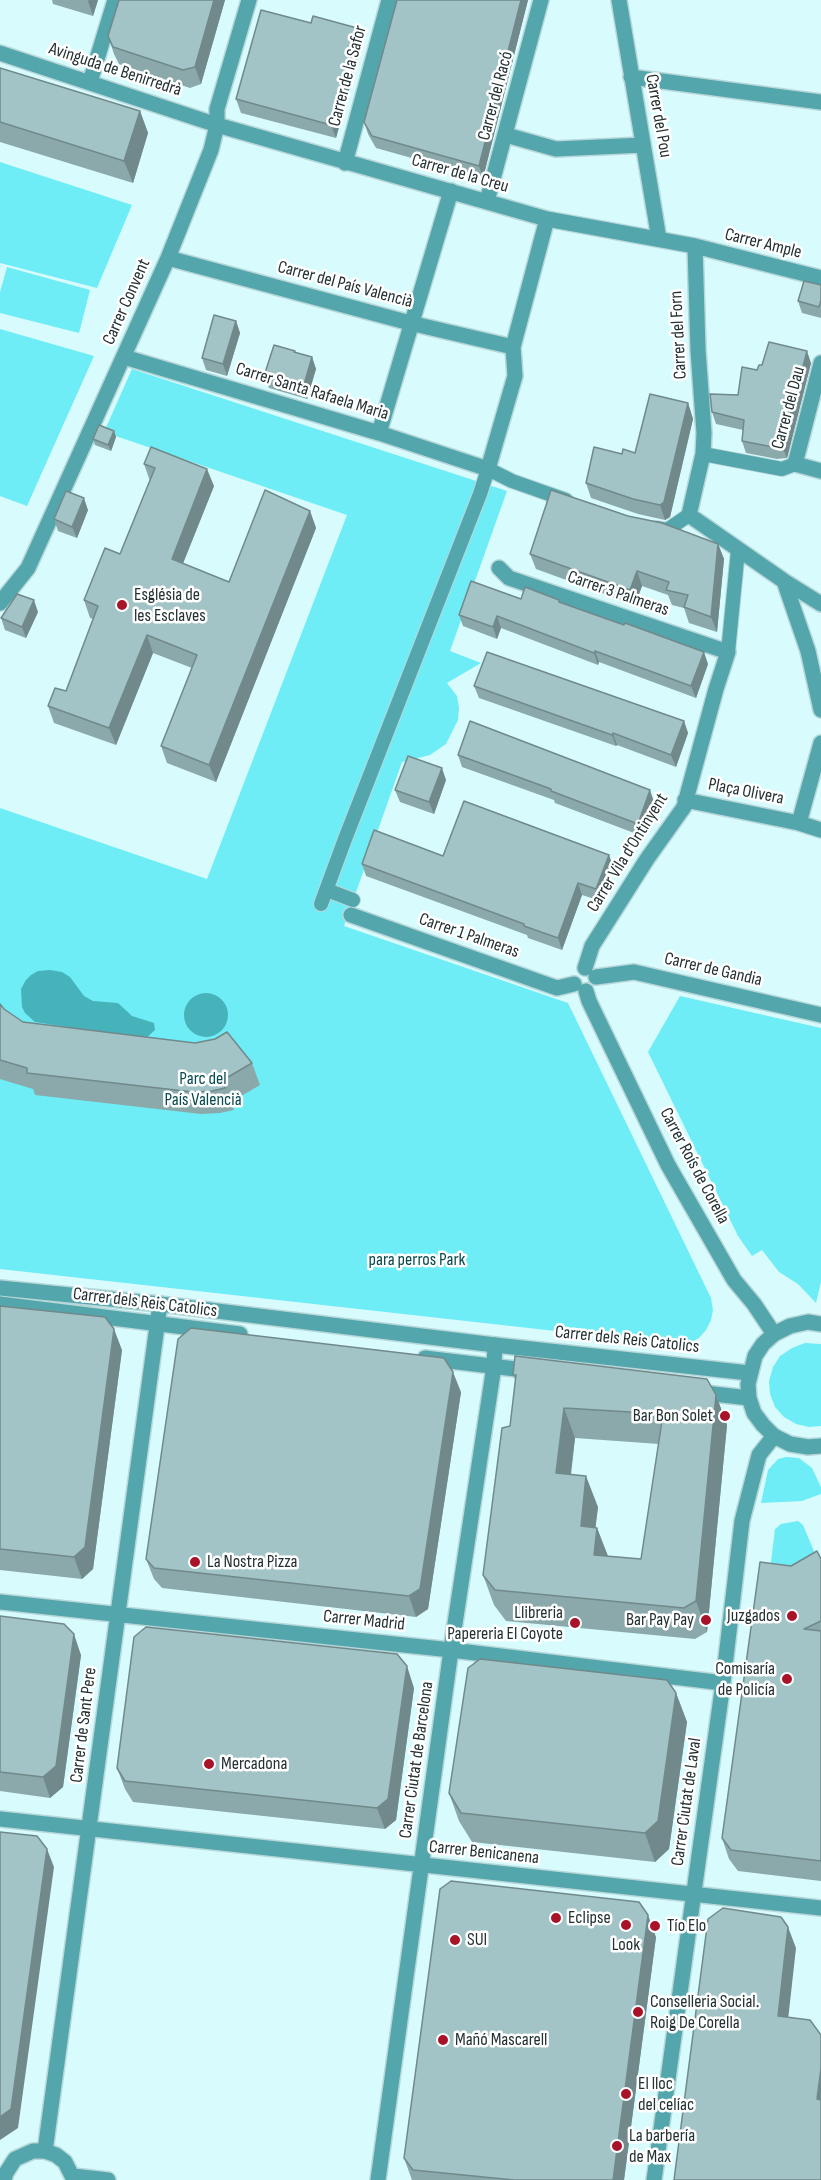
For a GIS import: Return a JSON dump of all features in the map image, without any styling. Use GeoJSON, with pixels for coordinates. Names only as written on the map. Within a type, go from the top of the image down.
{"type":"FeatureCollection","features":[{"type":"Feature","properties":{"kind":"street"},"geometry":{"type":"LineString","coordinates":[[90,82],[115,0]]}},
{"type":"Feature","properties":{"kind":"street","name":"Carrer Convent"},"geometry":{"type":"LineString","coordinates":[[0,603],[28,567],[168,258],[211,150],[217,125],[217,109],[249,0]]}},
{"type":"Feature","properties":{"kind":"street","name":"Carrer de la Safor"},"geometry":{"type":"LineString","coordinates":[[345,163],[389,0]]}},
{"type":"Feature","properties":{"kind":"street","name":"Carrer del Racó"},"geometry":{"type":"LineString","coordinates":[[487,201],[541,0]]}},
{"type":"Feature","properties":{"kind":"street","name":"Carrer del Pou"},"geometry":{"type":"LineString","coordinates":[[619,0],[659,239]]}},
{"type":"Feature","properties":{"kind":"street","name":"Avinguda de Benirredrà"},"geometry":{"type":"LineString","coordinates":[[0,53],[217,125]]}},
{"type":"Feature","properties":{"kind":"street"},"geometry":{"type":"LineString","coordinates":[[631,77],[821,102]]}},
{"type":"Feature","properties":{"kind":"street","name":"Carrer de la Creu"},"geometry":{"type":"LineString","coordinates":[[217,125],[547,219],[695,246]]}},
{"type":"Feature","properties":{"kind":"street"},"geometry":{"type":"LineString","coordinates":[[506,135],[556,149],[643,145]]}},
{"type":"Feature","properties":{"kind":"street"},"geometry":{"type":"LineString","coordinates":[[379,433],[451,191]]}},
{"type":"Feature","properties":{"kind":"street"},"geometry":{"type":"LineString","coordinates":[[321,904],[480,494],[515,375],[513,347],[547,219]]}},
{"type":"Feature","properties":{"kind":"street","name":"Carrer Ample"},"geometry":{"type":"LineString","coordinates":[[695,246],[821,278]]}},
{"type":"Feature","properties":{"kind":"street","name":"Carrer del Forn"},"geometry":{"type":"LineString","coordinates":[[689,515],[703,454],[704,421],[698,350],[695,246]]}},
{"type":"Feature","properties":{"kind":"street","name":"Carrer del País Valencià"},"geometry":{"type":"LineString","coordinates":[[168,258],[410,323],[513,347]]}},
{"type":"Feature","properties":{"kind":"street","name":"Carrer Santa Rafaela Maria"},"geometry":{"type":"LineString","coordinates":[[124,357],[379,433],[488,469]]}},
{"type":"Feature","properties":{"kind":"street","name":"Carrer del Dau"},"geometry":{"type":"LineString","coordinates":[[795,464],[821,363]]}},
{"type":"Feature","properties":{"kind":"street"},"geometry":{"type":"LineString","coordinates":[[703,454],[782,469],[795,464],[821,471]]}},
{"type":"Feature","properties":{"kind":"street"},"geometry":{"type":"LineString","coordinates":[[488,469],[512,481],[579,504]]}},
{"type":"Feature","properties":{"kind":"street"},"geometry":{"type":"LineString","coordinates":[[646,526],[667,530],[689,515],[821,604]]}},
{"type":"Feature","properties":{"kind":"street"},"geometry":{"type":"LineString","coordinates":[[728,652],[738,550]]}},
{"type":"Feature","properties":{"kind":"street","name":"Carrer 3 Palmeras"},"geometry":{"type":"LineString","coordinates":[[499,568],[510,578],[728,652]]}},
{"type":"Feature","properties":{"kind":"street"},"geometry":{"type":"LineString","coordinates":[[784,581],[808,651],[821,710]]}},
{"type":"Feature","properties":{"kind":"street","name":"Carrer Vila d'Ontinyent"},"geometry":{"type":"LineString","coordinates":[[591,973],[592,946],[647,859],[684,807],[728,652]]}},
{"type":"Feature","properties":{"kind":"street","name":"Plaça Olivera"},"geometry":{"type":"LineString","coordinates":[[799,823],[821,743]]}},
{"type":"Feature","properties":{"kind":"street","name":"Plaça Olivera"},"geometry":{"type":"LineString","coordinates":[[685,800],[799,823],[821,830]]}},
{"type":"Feature","properties":{"kind":"street"},"geometry":{"type":"LineString","coordinates":[[327,890],[352,907]]}},
{"type":"Feature","properties":{"kind":"street","name":"Carrer 1 Palmeras"},"geometry":{"type":"LineString","coordinates":[[352,907],[557,988],[580,988]]}},
{"type":"Feature","properties":{"kind":"street","name":"Carrer de Gandia"},"geometry":{"type":"LineString","coordinates":[[591,973],[634,972],[821,1015]]}},
{"type":"Feature","properties":{"kind":"street"},"geometry":{"type":"LineString","coordinates":[[575,973],[591,973],[596,985],[580,988],[575,973]]}},
{"type":"Feature","properties":{"kind":"street","name":"Carrer Roís de Corella"},"geometry":{"type":"LineString","coordinates":[[580,988],[593,1009],[668,1165],[734,1280],[774,1334]]}},
{"type":"Feature","properties":{"kind":"street","name":"Carrer dels Reis Catolics"},"geometry":{"type":"LineString","coordinates":[[0,1288],[160,1304],[749,1373]]}},
{"type":"Feature","properties":{"kind":"street","name":"Carrer dels Reis Catolics"},"geometry":{"type":"LineString","coordinates":[[0,1304],[258,1336]]}},
{"type":"Feature","properties":{"kind":"street","name":"Carrer de Sant Pere"},"geometry":{"type":"LineString","coordinates":[[45,2151],[160,1304]]}},
{"type":"Feature","properties":{"kind":"street"},"geometry":{"type":"LineString","coordinates":[[821,1324],[808,1322],[790,1326],[774,1334],[755,1356],[749,1373],[749,1398],[754,1413],[763,1425],[774,1436],[790,1444],[808,1447],[821,1446]]}},
{"type":"Feature","properties":{"kind":"street","name":"Carrer Ciutat de Barcelona"},"geometry":{"type":"LineString","coordinates":[[378,2180],[451,1650],[494,1366],[495,1345]]}},
{"type":"Feature","properties":{"kind":"street"},"geometry":{"type":"LineString","coordinates":[[407,1355],[546,1373]]}},
{"type":"Feature","properties":{"kind":"street"},"geometry":{"type":"LineString","coordinates":[[679,1390],[749,1398]]}},
{"type":"Feature","properties":{"kind":"street","name":"Carrer Ciutat de Laval"},"geometry":{"type":"LineString","coordinates":[[654,2180],[723,1683],[742,1521],[759,1455],[774,1436]]}},
{"type":"Feature","properties":{"kind":"street","name":"Carrer Madrid"},"geometry":{"type":"LineString","coordinates":[[0,1602],[451,1650],[723,1683]]}},
{"type":"Feature","properties":{"kind":"street","name":"Carrer Benicanena"},"geometry":{"type":"LineString","coordinates":[[0,1819],[821,1908]]}},
{"type":"Feature","properties":{"kind":"street"},"geometry":{"type":"LineString","coordinates":[[4,2180],[8,2158],[33,2151],[45,2151],[56,2155],[66,2162],[74,2178],[108,2180]]}},
{"type":"Feature","properties":{"kind":"green space"},"geometry":{"type":"Polygon","coordinates":[[[0,162],[132,205],[97,288],[0,263],[0,162]]]}},
{"type":"Feature","properties":{"kind":"green space"},"geometry":{"type":"Polygon","coordinates":[[[7,267],[90,290],[79,333],[0,313],[0,292],[7,267]]]}},
{"type":"Feature","properties":{"kind":"green space"},"geometry":{"type":"Polygon","coordinates":[[[0,329],[94,356],[27,506],[0,496],[0,329]]]}},
{"type":"Feature","properties":{"kind":"green space","name":"Parc del País Valencià"},"geometry":{"type":"Polygon","coordinates":[[[132,369],[507,491],[450,651],[481,663],[447,683],[457,696],[459,708],[458,720],[446,744],[430,755],[402,762],[344,926],[568,1003],[711,1298],[713,1310],[711,1320],[699,1338],[688,1344],[672,1344],[0,1269],[0,808],[207,879],[347,515],[104,432],[132,369]]]}},
{"type":"Feature","properties":{"kind":"green space"},"geometry":{"type":"Polygon","coordinates":[[[680,996],[821,1028],[821,1282],[816,1303],[798,1284],[779,1272],[762,1250],[752,1256],[738,1236],[648,1052],[680,996]]]}},
{"type":"Feature","properties":{"kind":"green space"},"geometry":{"type":"Polygon","coordinates":[[[805,1343],[821,1344],[821,1426],[809,1427],[796,1424],[784,1417],[775,1407],[770,1394],[769,1381],[773,1367],[780,1356],[805,1343]]]}},
{"type":"Feature","properties":{"kind":"green space"},"geometry":{"type":"Polygon","coordinates":[[[799,1458],[812,1468],[821,1487],[821,1494],[802,1501],[761,1503],[768,1470],[778,1459],[799,1458]]]}},
{"type":"Feature","properties":{"kind":"green space"},"geometry":{"type":"Polygon","coordinates":[[[798,1521],[803,1525],[819,1563],[770,1570],[775,1529],[781,1524],[798,1521]]]}},
{"type":"Feature","properties":{"kind":"shaded area"},"geometry":{"type":"Polygon","coordinates":[[[38,971],[62,972],[70,977],[84,996],[93,1001],[118,1003],[132,1016],[154,1023],[155,1030],[145,1039],[35,1022],[22,1007],[21,989],[31,975],[38,971]]]}},
{"type":"Feature","properties":{"kind":"shaded area"},"geometry":{"type":"Polygon","coordinates":[[[206,993],[215,994],[222,999],[227,1006],[227,1024],[222,1031],[215,1036],[206,1037],[197,1036],[190,1031],[185,1024],[184,1015],[185,1006],[190,999],[197,994],[206,993]]]}},
{"type":"Feature","properties":{"kind":"building"},"geometry":{"type":"Polygon","coordinates":[[[119,0],[214,0],[195,67],[183,70],[113,47],[108,36],[119,0]]]}},
{"type":"Feature","properties":{"kind":"building"},"geometry":{"type":"Polygon","coordinates":[[[397,0],[521,0],[479,166],[372,136],[364,122],[397,0]]]}},
{"type":"Feature","properties":{"kind":"building"},"geometry":{"type":"Polygon","coordinates":[[[261,10],[311,23],[313,16],[357,28],[331,125],[236,99],[261,10]]]}},
{"type":"Feature","properties":{"kind":"building"},"geometry":{"type":"Polygon","coordinates":[[[0,68],[140,111],[124,161],[0,122],[0,68]]]}},
{"type":"Feature","properties":{"kind":"building"},"geometry":{"type":"Polygon","coordinates":[[[804,281],[821,285],[819,307],[798,301],[804,281]]]}},
{"type":"Feature","properties":{"kind":"building"},"geometry":{"type":"Polygon","coordinates":[[[214,315],[236,321],[223,364],[202,358],[214,315]]]}},
{"type":"Feature","properties":{"kind":"building"},"geometry":{"type":"Polygon","coordinates":[[[769,342],[807,351],[782,446],[773,447],[742,441],[744,420],[712,412],[710,394],[738,395],[742,367],[757,370],[759,365],[762,365],[769,342]]]}},
{"type":"Feature","properties":{"kind":"building"},"geometry":{"type":"Polygon","coordinates":[[[274,345],[312,357],[303,388],[264,376],[274,345]]]}},
{"type":"Feature","properties":{"kind":"building"},"geometry":{"type":"Polygon","coordinates":[[[650,394],[688,403],[664,502],[660,505],[633,499],[586,483],[594,447],[622,454],[623,449],[635,453],[650,394]]]}},
{"type":"Feature","properties":{"kind":"building"},"geometry":{"type":"Polygon","coordinates":[[[99,425],[114,431],[108,445],[93,439],[99,425]]]}},
{"type":"Feature","properties":{"kind":"building"},"geometry":{"type":"Polygon","coordinates":[[[151,447],[207,469],[172,559],[229,582],[265,490],[310,511],[209,765],[161,746],[197,655],[147,635],[109,728],[48,706],[55,688],[66,691],[98,606],[84,600],[105,548],[120,554],[155,468],[144,464],[151,447]]]}},
{"type":"Feature","properties":{"kind":"building"},"geometry":{"type":"Polygon","coordinates":[[[551,490],[628,516],[662,523],[718,544],[711,617],[684,607],[688,595],[666,590],[669,582],[637,571],[630,590],[530,554],[551,490]]]}},
{"type":"Feature","properties":{"kind":"building"},"geometry":{"type":"Polygon","coordinates":[[[66,491],[84,498],[72,527],[54,519],[66,491]]]}},
{"type":"Feature","properties":{"kind":"building"},"geometry":{"type":"Polygon","coordinates":[[[471,581],[521,599],[525,587],[559,600],[559,602],[704,652],[691,686],[595,651],[594,653],[497,616],[493,627],[459,615],[471,581]]]}},
{"type":"Feature","properties":{"kind":"building"},"geometry":{"type":"Polygon","coordinates":[[[17,594],[34,600],[22,627],[1,618],[17,594]]]}},
{"type":"Feature","properties":{"kind":"building"},"geometry":{"type":"Polygon","coordinates":[[[487,652],[684,721],[671,755],[474,686],[487,652]]]}},
{"type":"Feature","properties":{"kind":"building"},"geometry":{"type":"Polygon","coordinates":[[[470,721],[650,790],[638,824],[458,755],[470,721]]]}},
{"type":"Feature","properties":{"kind":"building"},"geometry":{"type":"Polygon","coordinates":[[[408,756],[442,768],[429,802],[395,790],[408,756]]]}},
{"type":"Feature","properties":{"kind":"building"},"geometry":{"type":"Polygon","coordinates":[[[464,801],[609,855],[596,889],[578,883],[558,938],[362,864],[374,830],[443,856],[464,801]]]}},
{"type":"Feature","properties":{"kind":"building"},"geometry":{"type":"Polygon","coordinates":[[[0,1004],[23,1022],[195,1043],[215,1039],[227,1032],[252,1063],[223,1080],[225,1088],[193,1092],[27,1073],[27,1068],[0,1060],[0,1004]]]}},
{"type":"Feature","properties":{"kind":"building"},"geometry":{"type":"Polygon","coordinates":[[[0,1306],[105,1317],[114,1329],[85,1547],[74,1557],[0,1549],[0,1306]]]}},
{"type":"Feature","properties":{"kind":"building"},"geometry":{"type":"Polygon","coordinates":[[[191,1328],[444,1358],[453,1372],[420,1589],[409,1596],[154,1568],[146,1559],[178,1339],[191,1328]]]}},
{"type":"Feature","properties":{"kind":"building"},"geometry":{"type":"Polygon","coordinates":[[[515,1356],[707,1379],[716,1395],[696,1601],[684,1608],[495,1590],[483,1575],[502,1428],[510,1426],[516,1375],[513,1375],[515,1356]],[[564,1408],[556,1473],[586,1476],[581,1526],[597,1528],[594,1555],[641,1559],[663,1414],[564,1408]]]}},
{"type":"Feature","properties":{"kind":"building"},"geometry":{"type":"Polygon","coordinates":[[[817,1551],[821,1559],[821,1621],[804,1629],[821,1631],[821,1861],[731,1850],[722,1838],[760,1562],[791,1566],[817,1551]]]}},
{"type":"Feature","properties":{"kind":"building"},"geometry":{"type":"Polygon","coordinates":[[[0,1616],[64,1624],[74,1634],[56,1766],[43,1777],[0,1772],[0,1616]]]}},
{"type":"Feature","properties":{"kind":"building"},"geometry":{"type":"Polygon","coordinates":[[[146,1627],[397,1654],[407,1666],[388,1799],[377,1808],[125,1781],[117,1768],[134,1637],[146,1627]]]}},
{"type":"Feature","properties":{"kind":"building"},"geometry":{"type":"Polygon","coordinates":[[[480,1659],[667,1680],[676,1693],[658,1821],[645,1833],[461,1813],[449,1793],[468,1668],[480,1659]]]}},
{"type":"Feature","properties":{"kind":"building"},"geometry":{"type":"Polygon","coordinates":[[[0,1832],[37,1836],[47,1849],[11,2109],[0,2117],[0,1832]]]}},
{"type":"Feature","properties":{"kind":"building"},"geometry":{"type":"Polygon","coordinates":[[[451,1881],[639,1902],[648,1915],[613,2180],[514,2180],[413,2170],[404,2158],[440,1889],[451,1881]]]}},
{"type":"Feature","properties":{"kind":"building"},"geometry":{"type":"Polygon","coordinates":[[[723,1908],[781,1917],[788,1927],[778,2016],[810,2020],[821,2035],[821,2068],[817,2099],[821,2100],[821,2180],[674,2180],[708,1919],[723,1908]]]}},
{"type":"Feature","properties":{"kind":"place","name":"Església de les Esclaves"},"geometry":{"type":"Point","coordinates":[122,605]}},
{"type":"Feature","properties":{"kind":"place","name":"Bar Bon Solet"},"geometry":{"type":"Point","coordinates":[725,1416]}},
{"type":"Feature","properties":{"kind":"place","name":"La Nostra Pizza"},"geometry":{"type":"Point","coordinates":[195,1562]}},
{"type":"Feature","properties":{"kind":"place","name":"Juzgados"},"geometry":{"type":"Point","coordinates":[792,1616]}},
{"type":"Feature","properties":{"kind":"place","name":"Bar Pay Pay"},"geometry":{"type":"Point","coordinates":[706,1620]}},
{"type":"Feature","properties":{"kind":"place","name":"Llibreria Papereria El Coyote"},"geometry":{"type":"Point","coordinates":[575,1623]}},
{"type":"Feature","properties":{"kind":"place","name":"Comisaría de Policía"},"geometry":{"type":"Point","coordinates":[787,1679]}},
{"type":"Feature","properties":{"kind":"place","name":"Mercadona"},"geometry":{"type":"Point","coordinates":[209,1764]}},
{"type":"Feature","properties":{"kind":"place","name":"Eclipse"},"geometry":{"type":"Point","coordinates":[556,1918]}},
{"type":"Feature","properties":{"kind":"place","name":"Look"},"geometry":{"type":"Point","coordinates":[626,1925]}},
{"type":"Feature","properties":{"kind":"place","name":"Tío Elo"},"geometry":{"type":"Point","coordinates":[655,1926]}},
{"type":"Feature","properties":{"kind":"place","name":"SUI"},"geometry":{"type":"Point","coordinates":[455,1940]}},
{"type":"Feature","properties":{"kind":"place","name":"Conselleria Social. Roig De Corella"},"geometry":{"type":"Point","coordinates":[638,2012]}},
{"type":"Feature","properties":{"kind":"place","name":"Mañó Mascarell"},"geometry":{"type":"Point","coordinates":[443,2040]}},
{"type":"Feature","properties":{"kind":"place","name":"El lloc del celíac"},"geometry":{"type":"Point","coordinates":[626,2094]}},
{"type":"Feature","properties":{"kind":"place","name":"La barbería de Max"},"geometry":{"type":"Point","coordinates":[617,2146]}},
{"type":"Feature","properties":{"kind":"park label","name":"para perros Park"},"geometry":{"type":"Point","coordinates":[417,1260]}}]}
